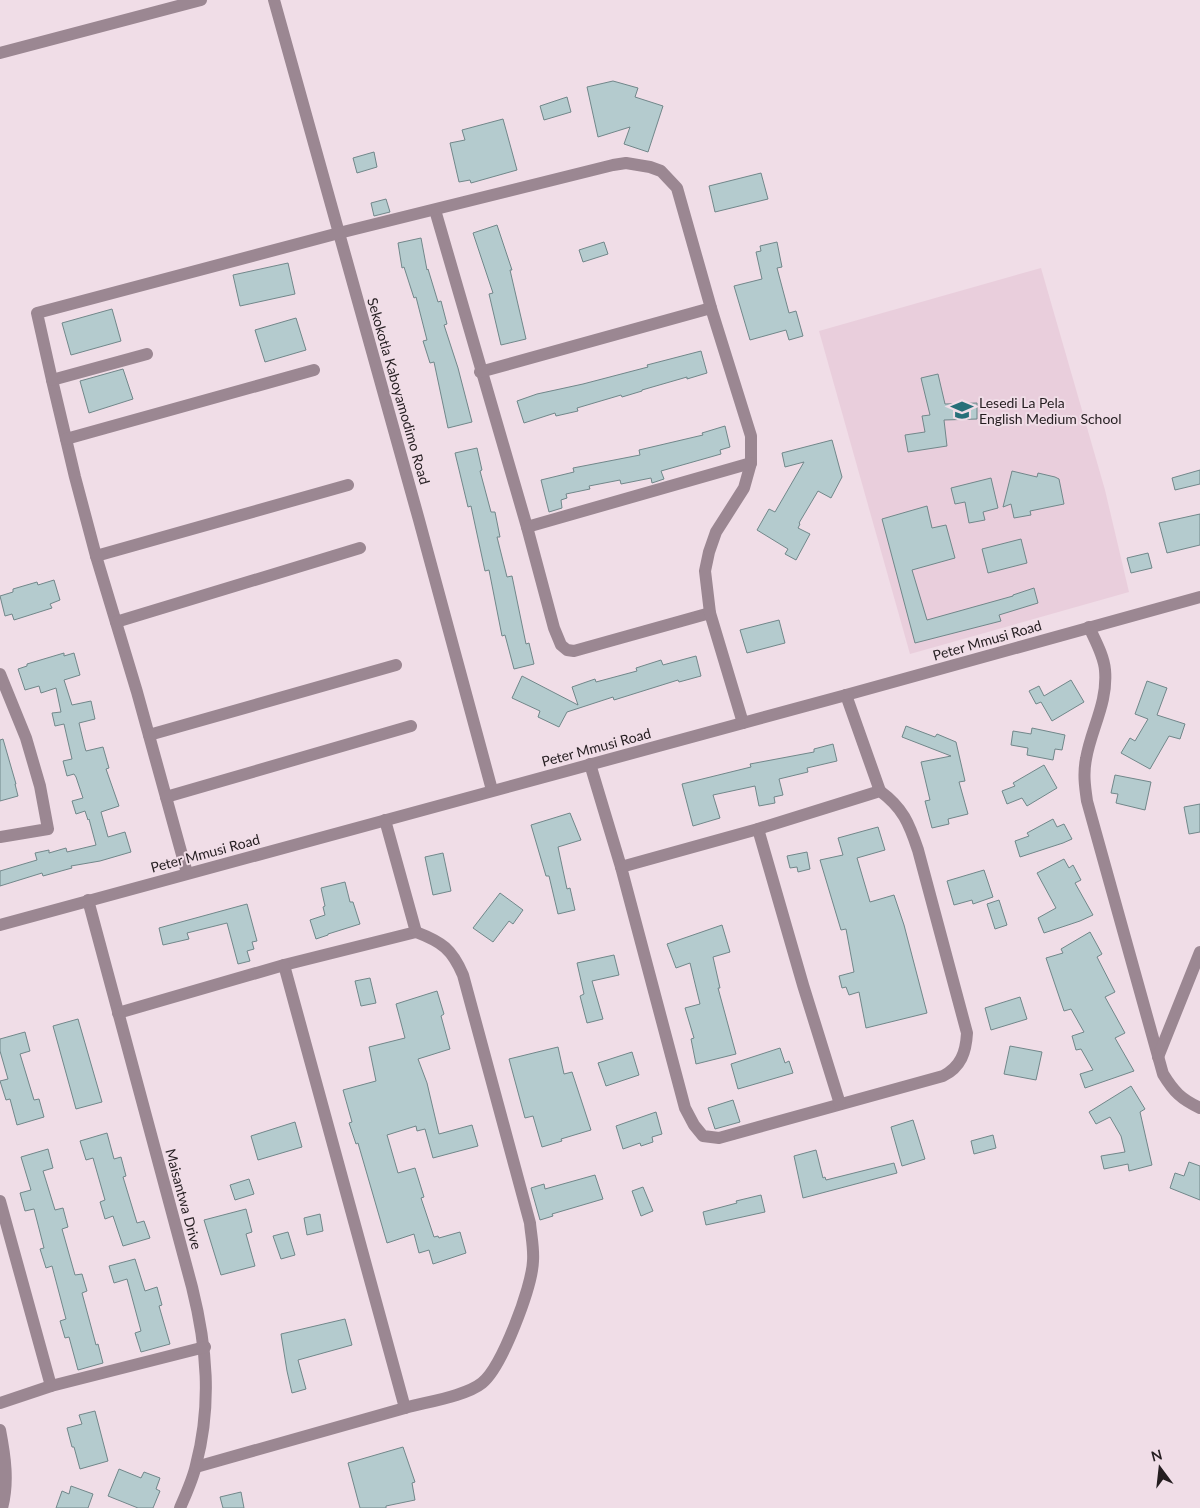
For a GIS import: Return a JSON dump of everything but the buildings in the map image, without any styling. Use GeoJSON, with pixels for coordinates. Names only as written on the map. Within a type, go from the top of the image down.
{"type":"FeatureCollection","features":[{"type":"Feature","properties":{"kind":"street"},"geometry":{"type":"LineString","coordinates":[[0,53],[201,0]]}},
{"type":"Feature","properties":{"kind":"street","name":"Sekokotla Kaboyamodimo Road"},"geometry":{"type":"LineString","coordinates":[[274,0],[492,790]]}},
{"type":"Feature","properties":{"kind":"street"},"geometry":{"type":"LineString","coordinates":[[187,873],[149,735],[96,556],[66,439],[37,313],[339,233],[612,165],[626,163],[661,171],[677,188],[711,308],[751,436],[751,463],[744,488],[716,532],[705,571],[710,613],[743,723]]}},
{"type":"Feature","properties":{"kind":"street"},"geometry":{"type":"LineString","coordinates":[[434,210],[527,527],[554,628],[561,645],[567,650],[574,651],[710,613]]}},
{"type":"Feature","properties":{"kind":"street"},"geometry":{"type":"LineString","coordinates":[[480,372],[711,308]]}},
{"type":"Feature","properties":{"kind":"street"},"geometry":{"type":"LineString","coordinates":[[52,380],[147,354]]}},
{"type":"Feature","properties":{"kind":"street"},"geometry":{"type":"LineString","coordinates":[[66,439],[314,370]]}},
{"type":"Feature","properties":{"kind":"street"},"geometry":{"type":"LineString","coordinates":[[527,527],[751,463]]}},
{"type":"Feature","properties":{"kind":"street"},"geometry":{"type":"LineString","coordinates":[[96,556],[348,485]]}},
{"type":"Feature","properties":{"kind":"street"},"geometry":{"type":"LineString","coordinates":[[116,622],[360,548]]}},
{"type":"Feature","properties":{"kind":"street","name":"Peter Mmusi Road"},"geometry":{"type":"LineString","coordinates":[[0,924],[846,695],[1200,596]]}},
{"type":"Feature","properties":{"kind":"street"},"geometry":{"type":"LineString","coordinates":[[1090,627],[1105,668],[1106,686],[1086,758],[1084,771],[1087,801],[1163,1074],[1171,1088],[1184,1100],[1200,1108]]}},
{"type":"Feature","properties":{"kind":"street"},"geometry":{"type":"LineString","coordinates":[[149,735],[396,665]]}},
{"type":"Feature","properties":{"kind":"street"},"geometry":{"type":"LineString","coordinates":[[0,674],[26,738],[40,786],[48,829],[0,837]]}},
{"type":"Feature","properties":{"kind":"street"},"geometry":{"type":"LineString","coordinates":[[590,764],[621,867],[685,1108],[694,1125],[704,1136],[719,1138],[943,1076],[951,1072],[959,1063],[965,1049],[967,1033],[913,835],[902,811],[880,791],[846,695]]}},
{"type":"Feature","properties":{"kind":"street"},"geometry":{"type":"LineString","coordinates":[[166,797],[411,726]]}},
{"type":"Feature","properties":{"kind":"street"},"geometry":{"type":"LineString","coordinates":[[621,867],[880,791]]}},
{"type":"Feature","properties":{"kind":"street"},"geometry":{"type":"LineString","coordinates":[[385,820],[416,932]]}},
{"type":"Feature","properties":{"kind":"street"},"geometry":{"type":"LineString","coordinates":[[758,828],[803,985],[840,1104]]}},
{"type":"Feature","properties":{"kind":"street","name":"Maisantwa Drive"},"geometry":{"type":"LineString","coordinates":[[88,900],[192,1287],[204,1347],[207,1398],[203,1434],[196,1467],[180,1508]]}},
{"type":"Feature","properties":{"kind":"street"},"geometry":{"type":"LineString","coordinates":[[118,1012],[284,965],[416,932],[430,937],[451,952],[462,975],[530,1223],[533,1262],[526,1291],[506,1347],[490,1374],[481,1384],[468,1391],[196,1467]]}},
{"type":"Feature","properties":{"kind":"street"},"geometry":{"type":"LineString","coordinates":[[1158,1057],[1200,952]]}},
{"type":"Feature","properties":{"kind":"street"},"geometry":{"type":"LineString","coordinates":[[284,965],[405,1408]]}},
{"type":"Feature","properties":{"kind":"street"},"geometry":{"type":"LineString","coordinates":[[0,1201],[51,1386]]}},
{"type":"Feature","properties":{"kind":"street"},"geometry":{"type":"LineString","coordinates":[[0,1403],[51,1386],[204,1347]]}},
{"type":"Feature","properties":{"kind":"street"},"geometry":{"type":"LineString","coordinates":[[0,1430],[6,1474],[2,1508]]}},
{"type":"Feature","properties":{"kind":"shaded area","name":"Lesedi La Pela English Medium School"},"geometry":{"type":"Polygon","coordinates":[[[1041,268],[1105,490],[1129,592],[910,654],[819,331],[1041,268]]]}},
{"type":"Feature","properties":{"kind":"place","name":"Lesedi La Pela English Medium School"},"geometry":{"type":"Point","coordinates":[962,410]}}]}
